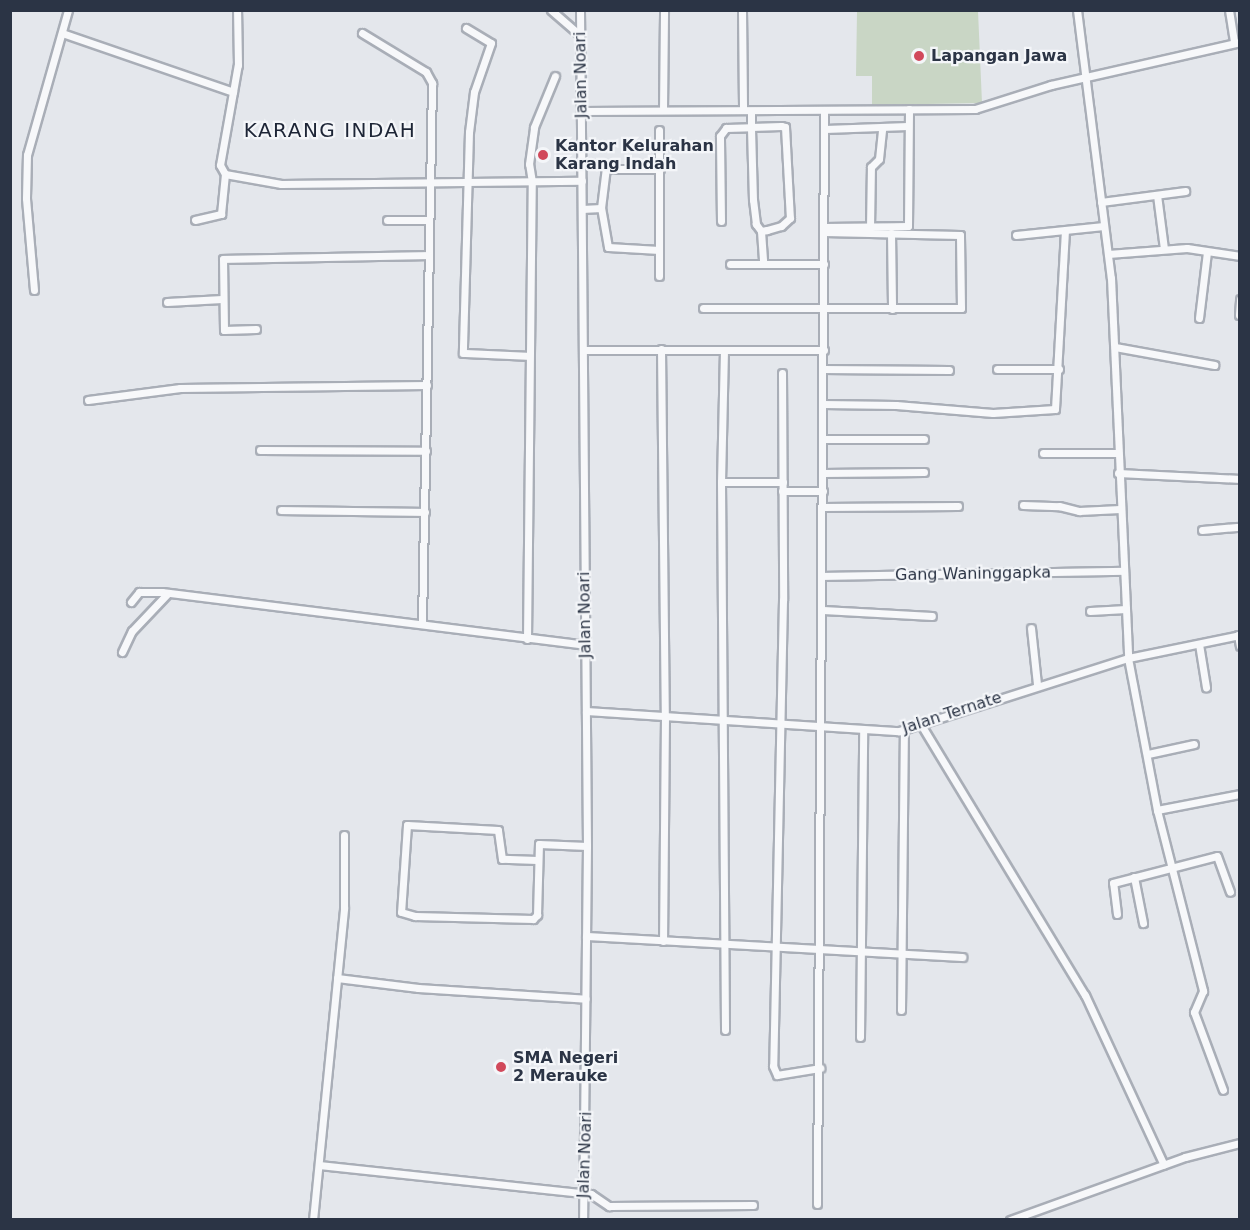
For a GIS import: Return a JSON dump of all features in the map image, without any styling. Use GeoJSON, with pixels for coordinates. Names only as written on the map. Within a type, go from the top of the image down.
{"type":"FeatureCollection","features":[{"type":"Feature","properties":{"kind":"street"},"geometry":{"type":"LineString","coordinates":[[34,290],[26,198],[27,156],[64,34],[68,10]]}},
{"type":"Feature","properties":{"kind":"street"},"geometry":{"type":"LineString","coordinates":[[195,220],[221,214],[225,174],[220,165],[238,66],[237,10]]}},
{"type":"Feature","properties":{"kind":"street"},"geometry":{"type":"LineString","coordinates":[[551,10],[580,35]]}},
{"type":"Feature","properties":{"kind":"street","name":"Jalan Noari"},"geometry":{"type":"LineString","coordinates":[[580,10],[587,846],[583,1220]]}},
{"type":"Feature","properties":{"kind":"street"},"geometry":{"type":"LineString","coordinates":[[663,110],[664,10]]}},
{"type":"Feature","properties":{"kind":"street"},"geometry":{"type":"LineString","coordinates":[[742,10],[747,111],[751,127],[754,213],[761,231],[763,263]]}},
{"type":"Feature","properties":{"kind":"street"},"geometry":{"type":"LineString","coordinates":[[1077,10],[1108,255],[1115,347],[1118,473],[1128,658],[1170,868],[1203,991],[1194,1012],[1223,1090]]}},
{"type":"Feature","properties":{"kind":"street"},"geometry":{"type":"LineString","coordinates":[[582,111],[909,111],[983,108],[1024,92],[1237,42],[1229,10]]}},
{"type":"Feature","properties":{"kind":"street"},"geometry":{"type":"LineString","coordinates":[[466,28],[491,43],[474,92],[466,183],[463,353],[528,356]]}},
{"type":"Feature","properties":{"kind":"street"},"geometry":{"type":"LineString","coordinates":[[362,33],[420,68],[432,80],[423,624]]}},
{"type":"Feature","properties":{"kind":"street"},"geometry":{"type":"LineString","coordinates":[[64,34],[233,92]]}},
{"type":"Feature","properties":{"kind":"street"},"geometry":{"type":"LineString","coordinates":[[527,639],[528,356],[532,182],[529,164],[534,127],[555,76]]}},
{"type":"Feature","properties":{"kind":"street"},"geometry":{"type":"LineString","coordinates":[[817,1204],[823,610],[824,111]]}},
{"type":"Feature","properties":{"kind":"street"},"geometry":{"type":"LineString","coordinates":[[824,230],[908,226],[909,111]]}},
{"type":"Feature","properties":{"kind":"street"},"geometry":{"type":"LineString","coordinates":[[825,129],[908,125]]}},
{"type":"Feature","properties":{"kind":"street"},"geometry":{"type":"LineString","coordinates":[[721,221],[720,134],[726,128],[783,126],[786,132],[790,218],[781,226],[761,231]]}},
{"type":"Feature","properties":{"kind":"street"},"geometry":{"type":"LineString","coordinates":[[870,228],[871,167],[879,159],[882,128]]}},
{"type":"Feature","properties":{"kind":"street"},"geometry":{"type":"LineString","coordinates":[[659,130],[659,276]]}},
{"type":"Feature","properties":{"kind":"street"},"geometry":{"type":"LineString","coordinates":[[659,250],[608,247],[602,208],[606,169],[660,169]]}},
{"type":"Feature","properties":{"kind":"street"},"geometry":{"type":"LineString","coordinates":[[225,174],[281,184],[582,181]]}},
{"type":"Feature","properties":{"kind":"street"},"geometry":{"type":"LineString","coordinates":[[1101,202],[1185,191]]}},
{"type":"Feature","properties":{"kind":"street"},"geometry":{"type":"LineString","coordinates":[[1157,195],[1164,249]]}},
{"type":"Feature","properties":{"kind":"street"},"geometry":{"type":"LineString","coordinates":[[582,209],[602,208]]}},
{"type":"Feature","properties":{"kind":"street"},"geometry":{"type":"LineString","coordinates":[[387,220],[429,220]]}},
{"type":"Feature","properties":{"kind":"street"},"geometry":{"type":"LineString","coordinates":[[1016,235],[1065,232],[1104,226]]}},
{"type":"Feature","properties":{"kind":"street"},"geometry":{"type":"LineString","coordinates":[[704,308],[961,308],[962,238],[958,234],[824,230]]}},
{"type":"Feature","properties":{"kind":"street"},"geometry":{"type":"LineString","coordinates":[[823,404],[896,405],[993,413],[1051,410],[1056,407],[1065,232]]}},
{"type":"Feature","properties":{"kind":"street"},"geometry":{"type":"LineString","coordinates":[[891,233],[892,309]]}},
{"type":"Feature","properties":{"kind":"street"},"geometry":{"type":"LineString","coordinates":[[1108,255],[1187,248],[1239,256]]}},
{"type":"Feature","properties":{"kind":"street"},"geometry":{"type":"LineString","coordinates":[[1199,318],[1207,252]]}},
{"type":"Feature","properties":{"kind":"street"},"geometry":{"type":"LineString","coordinates":[[256,329],[224,330],[223,258],[428,255]]}},
{"type":"Feature","properties":{"kind":"street"},"geometry":{"type":"LineString","coordinates":[[730,264],[824,264]]}},
{"type":"Feature","properties":{"kind":"street"},"geometry":{"type":"LineString","coordinates":[[167,302],[222,299]]}},
{"type":"Feature","properties":{"kind":"street"},"geometry":{"type":"LineString","coordinates":[[1239,299],[1239,315]]}},
{"type":"Feature","properties":{"kind":"street"},"geometry":{"type":"LineString","coordinates":[[1115,347],[1214,365]]}},
{"type":"Feature","properties":{"kind":"street"},"geometry":{"type":"LineString","coordinates":[[662,349],[665,716],[663,941]]}},
{"type":"Feature","properties":{"kind":"street"},"geometry":{"type":"LineString","coordinates":[[583,350],[824,350]]}},
{"type":"Feature","properties":{"kind":"street"},"geometry":{"type":"LineString","coordinates":[[724,350],[721,482],[724,1030]]}},
{"type":"Feature","properties":{"kind":"street"},"geometry":{"type":"LineString","coordinates":[[823,369],[949,370]]}},
{"type":"Feature","properties":{"kind":"street"},"geometry":{"type":"LineString","coordinates":[[997,369],[1059,369]]}},
{"type":"Feature","properties":{"kind":"street"},"geometry":{"type":"LineString","coordinates":[[782,373],[783,482],[774,1074],[820,1068]]}},
{"type":"Feature","properties":{"kind":"street"},"geometry":{"type":"LineString","coordinates":[[88,400],[180,388],[427,385]]}},
{"type":"Feature","properties":{"kind":"street"},"geometry":{"type":"LineString","coordinates":[[823,439],[924,439]]}},
{"type":"Feature","properties":{"kind":"street"},"geometry":{"type":"LineString","coordinates":[[260,450],[426,451]]}},
{"type":"Feature","properties":{"kind":"street"},"geometry":{"type":"LineString","coordinates":[[1043,453],[1118,453]]}},
{"type":"Feature","properties":{"kind":"street"},"geometry":{"type":"LineString","coordinates":[[823,473],[924,472]]}},
{"type":"Feature","properties":{"kind":"street"},"geometry":{"type":"LineString","coordinates":[[1118,473],[1239,478]]}},
{"type":"Feature","properties":{"kind":"street"},"geometry":{"type":"LineString","coordinates":[[721,482],[783,482]]}},
{"type":"Feature","properties":{"kind":"street"},"geometry":{"type":"LineString","coordinates":[[782,491],[823,491]]}},
{"type":"Feature","properties":{"kind":"street"},"geometry":{"type":"LineString","coordinates":[[1023,505],[1059,506],[1079,511],[1120,509]]}},
{"type":"Feature","properties":{"kind":"street"},"geometry":{"type":"LineString","coordinates":[[823,507],[958,506]]}},
{"type":"Feature","properties":{"kind":"street"},"geometry":{"type":"LineString","coordinates":[[281,510],[425,512]]}},
{"type":"Feature","properties":{"kind":"street"},"geometry":{"type":"LineString","coordinates":[[1202,530],[1239,527]]}},
{"type":"Feature","properties":{"kind":"street","name":"Gang Waninggapka"},"geometry":{"type":"LineString","coordinates":[[823,576],[1123,571]]}},
{"type":"Feature","properties":{"kind":"street"},"geometry":{"type":"LineString","coordinates":[[131,602],[143,591],[168,593],[585,645]]}},
{"type":"Feature","properties":{"kind":"street"},"geometry":{"type":"LineString","coordinates":[[123,652],[132,631],[168,593]]}},
{"type":"Feature","properties":{"kind":"street"},"geometry":{"type":"LineString","coordinates":[[1090,611],[1126,609]]}},
{"type":"Feature","properties":{"kind":"street"},"geometry":{"type":"LineString","coordinates":[[823,610],[932,616]]}},
{"type":"Feature","properties":{"kind":"street"},"geometry":{"type":"LineString","coordinates":[[1031,628],[1037,684]]}},
{"type":"Feature","properties":{"kind":"street"},"geometry":{"type":"LineString","coordinates":[[1239,635],[1239,646]]}},
{"type":"Feature","properties":{"kind":"street","name":"Jalan Ternate"},"geometry":{"type":"LineString","coordinates":[[586,711],[863,730],[904,730],[1037,684],[1128,658],[1239,635]]}},
{"type":"Feature","properties":{"kind":"street"},"geometry":{"type":"LineString","coordinates":[[1199,644],[1206,687]]}},
{"type":"Feature","properties":{"kind":"street"},"geometry":{"type":"LineString","coordinates":[[921,723],[1062,955],[1164,1165]]}},
{"type":"Feature","properties":{"kind":"street"},"geometry":{"type":"LineString","coordinates":[[860,1037],[863,730]]}},
{"type":"Feature","properties":{"kind":"street"},"geometry":{"type":"LineString","coordinates":[[901,1010],[904,730]]}},
{"type":"Feature","properties":{"kind":"street"},"geometry":{"type":"LineString","coordinates":[[1148,754],[1194,744]]}},
{"type":"Feature","properties":{"kind":"street"},"geometry":{"type":"LineString","coordinates":[[1157,810],[1239,794]]}},
{"type":"Feature","properties":{"kind":"street"},"geometry":{"type":"LineString","coordinates":[[537,861],[501,859],[498,830],[407,825],[401,912],[416,916],[533,919],[537,915],[537,861],[541,843],[587,846]]}},
{"type":"Feature","properties":{"kind":"street"},"geometry":{"type":"LineString","coordinates":[[313,1220],[337,978],[344,835]]}},
{"type":"Feature","properties":{"kind":"street"},"geometry":{"type":"LineString","coordinates":[[1117,914],[1112,884],[1219,856],[1230,892]]}},
{"type":"Feature","properties":{"kind":"street"},"geometry":{"type":"LineString","coordinates":[[1134,877],[1143,923]]}},
{"type":"Feature","properties":{"kind":"street"},"geometry":{"type":"LineString","coordinates":[[586,936],[962,957]]}},
{"type":"Feature","properties":{"kind":"street"},"geometry":{"type":"LineString","coordinates":[[337,978],[418,988],[586,999]]}},
{"type":"Feature","properties":{"kind":"street"},"geometry":{"type":"LineString","coordinates":[[1010,1220],[1164,1165],[1239,1143]]}},
{"type":"Feature","properties":{"kind":"street"},"geometry":{"type":"LineString","coordinates":[[319,1165],[596,1195],[609,1206],[753,1205]]}},
{"type":"Feature","properties":{"kind":"green space"},"geometry":{"type":"Polygon","coordinates":[[[978,11],[982,103],[872,105],[872,76],[856,76],[857,12],[978,11]]]}},
{"type":"Feature","properties":{"kind":"place","name":"Lapangan Jawa"},"geometry":{"type":"Point","coordinates":[919,56]}},
{"type":"Feature","properties":{"kind":"place","name":"Kantor Kelurahan Karang Indah"},"geometry":{"type":"Point","coordinates":[543,155]}},
{"type":"Feature","properties":{"kind":"place","name":"SMA Negeri 2 Merauke"},"geometry":{"type":"Point","coordinates":[501,1067]}},
{"type":"Feature","properties":{"kind":"district","name":"KARANG INDAH"},"geometry":{"type":"Point","coordinates":[330,130]}}]}
